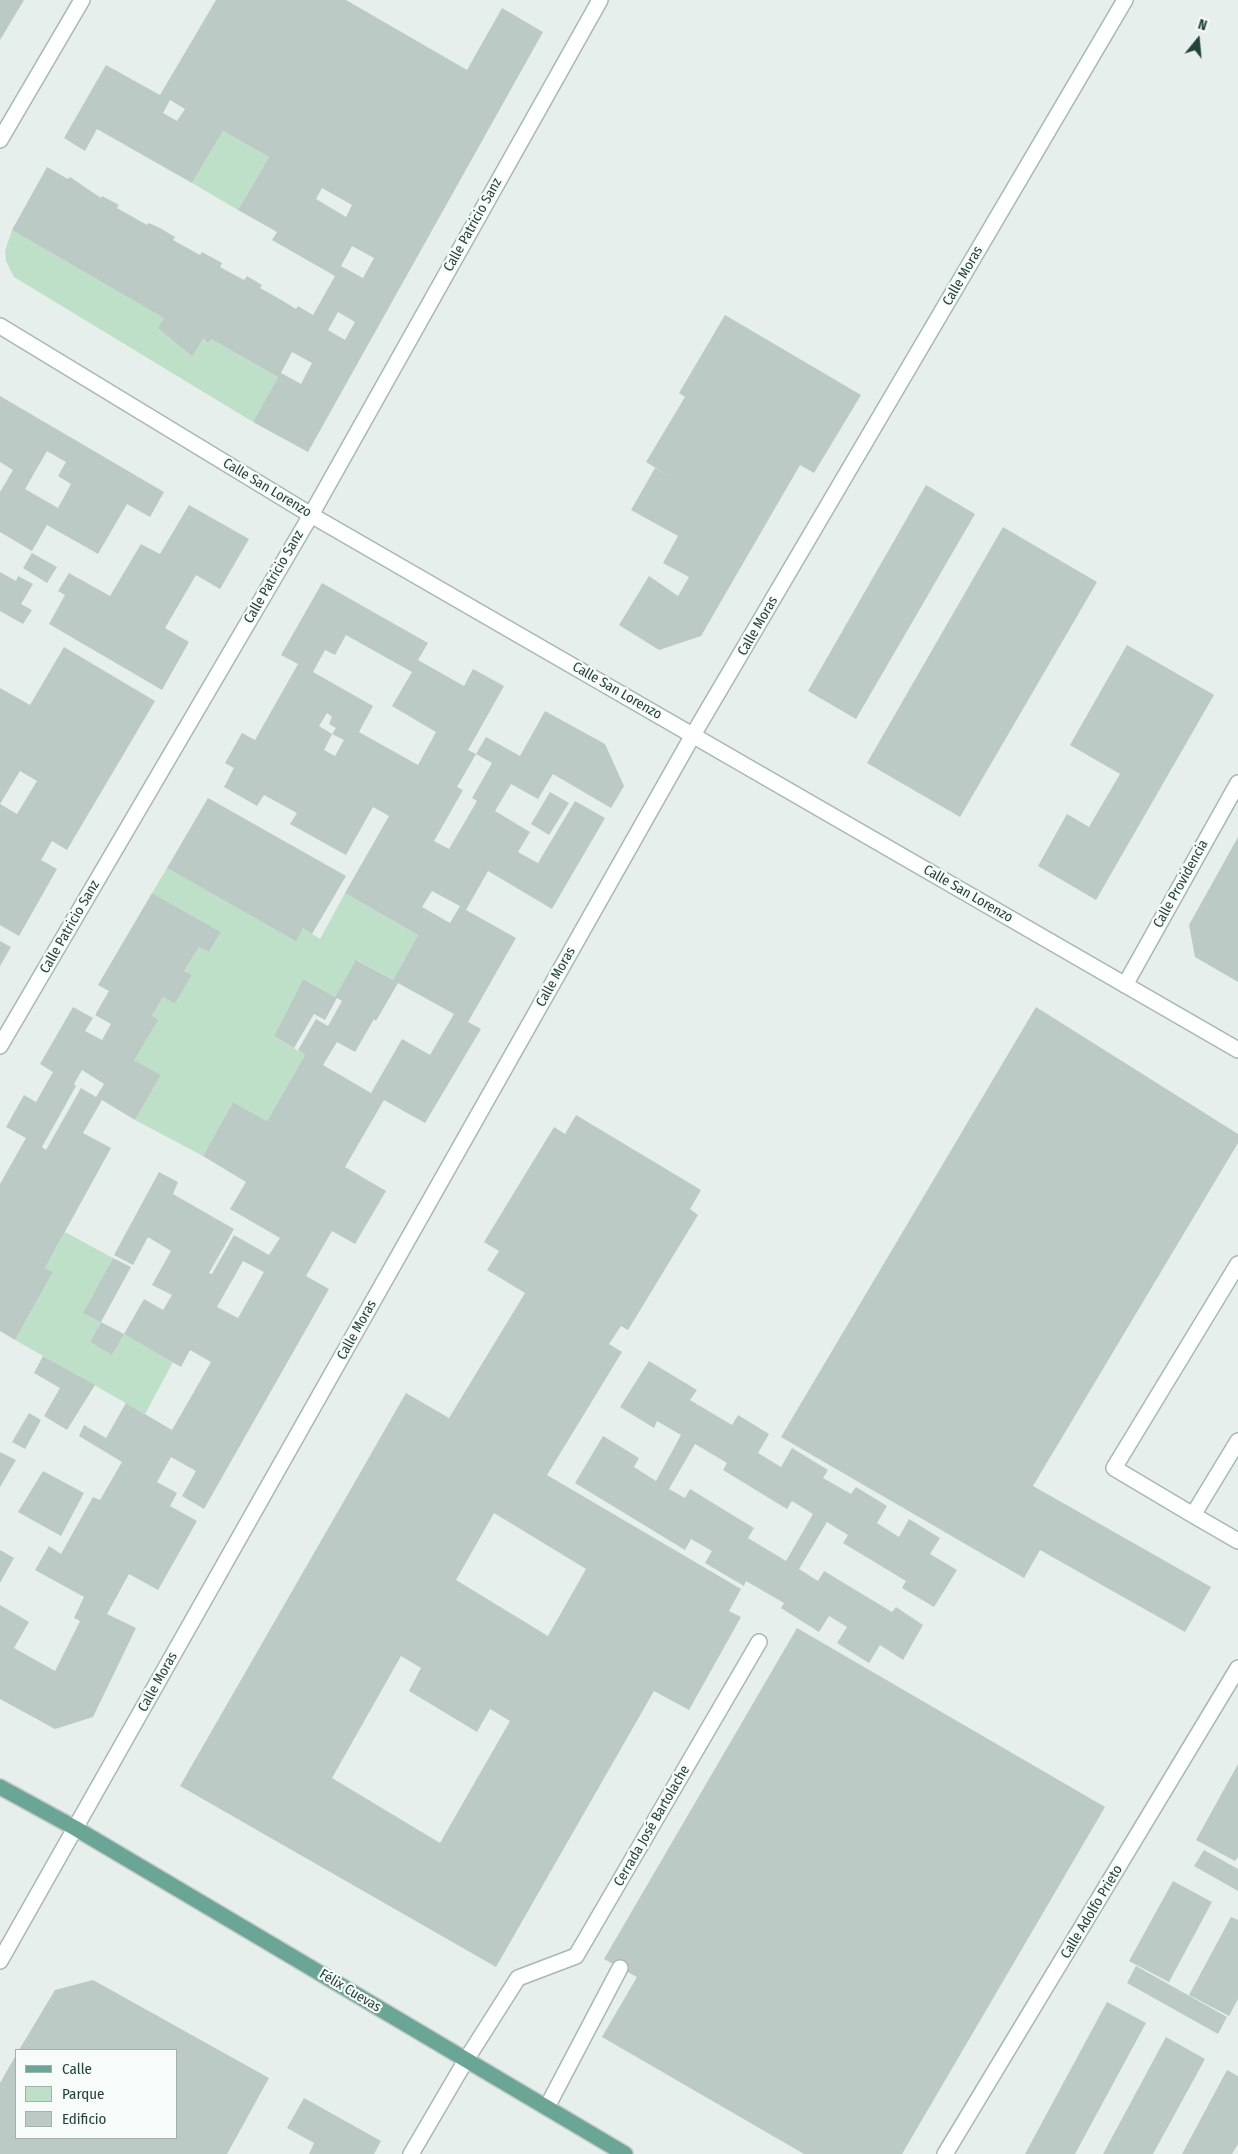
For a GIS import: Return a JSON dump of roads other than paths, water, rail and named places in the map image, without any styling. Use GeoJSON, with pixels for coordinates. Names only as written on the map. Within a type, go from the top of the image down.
{"type":"FeatureCollection","features":[{"type":"Feature","properties":{"kind":"main road","name":"Félix Cuevas"},"geometry":{"type":"LineString","coordinates":[[0,1787],[75,1828],[625,2154]]}},
{"type":"Feature","properties":{"kind":"street"},"geometry":{"type":"LineString","coordinates":[[0,140],[82,0]]}},
{"type":"Feature","properties":{"kind":"street","name":"Calle Patricio Sanz"},"geometry":{"type":"LineString","coordinates":[[0,1046],[311,514],[600,0]]}},
{"type":"Feature","properties":{"kind":"street","name":"Calle Moras"},"geometry":{"type":"LineString","coordinates":[[0,1961],[693,735],[1125,0]]}},
{"type":"Feature","properties":{"kind":"street","name":"Calle San Lorenzo"},"geometry":{"type":"LineString","coordinates":[[0,326],[311,514],[1238,1050]]}},
{"type":"Feature","properties":{"kind":"street","name":"Calle Providencia"},"geometry":{"type":"LineString","coordinates":[[1125,984],[1238,783]]}},
{"type":"Feature","properties":{"kind":"street"},"geometry":{"type":"LineString","coordinates":[[1238,1264],[1114,1468],[1238,1541]]}},
{"type":"Feature","properties":{"kind":"street"},"geometry":{"type":"LineString","coordinates":[[1194,1515],[1238,1441]]}},
{"type":"Feature","properties":{"kind":"street","name":"Cerrada José Bartolache"},"geometry":{"type":"LineString","coordinates":[[466,2060],[518,1978],[576,1956],[759,1642]]}},
{"type":"Feature","properties":{"kind":"street","name":"Calle Adolfo Prieto"},"geometry":{"type":"LineString","coordinates":[[945,2154],[1238,1668]]}},
{"type":"Feature","properties":{"kind":"street"},"geometry":{"type":"LineString","coordinates":[[547,2107],[620,1968]]}},
{"type":"Feature","properties":{"kind":"street"},"geometry":{"type":"LineString","coordinates":[[411,2154],[466,2060]]}}]}
